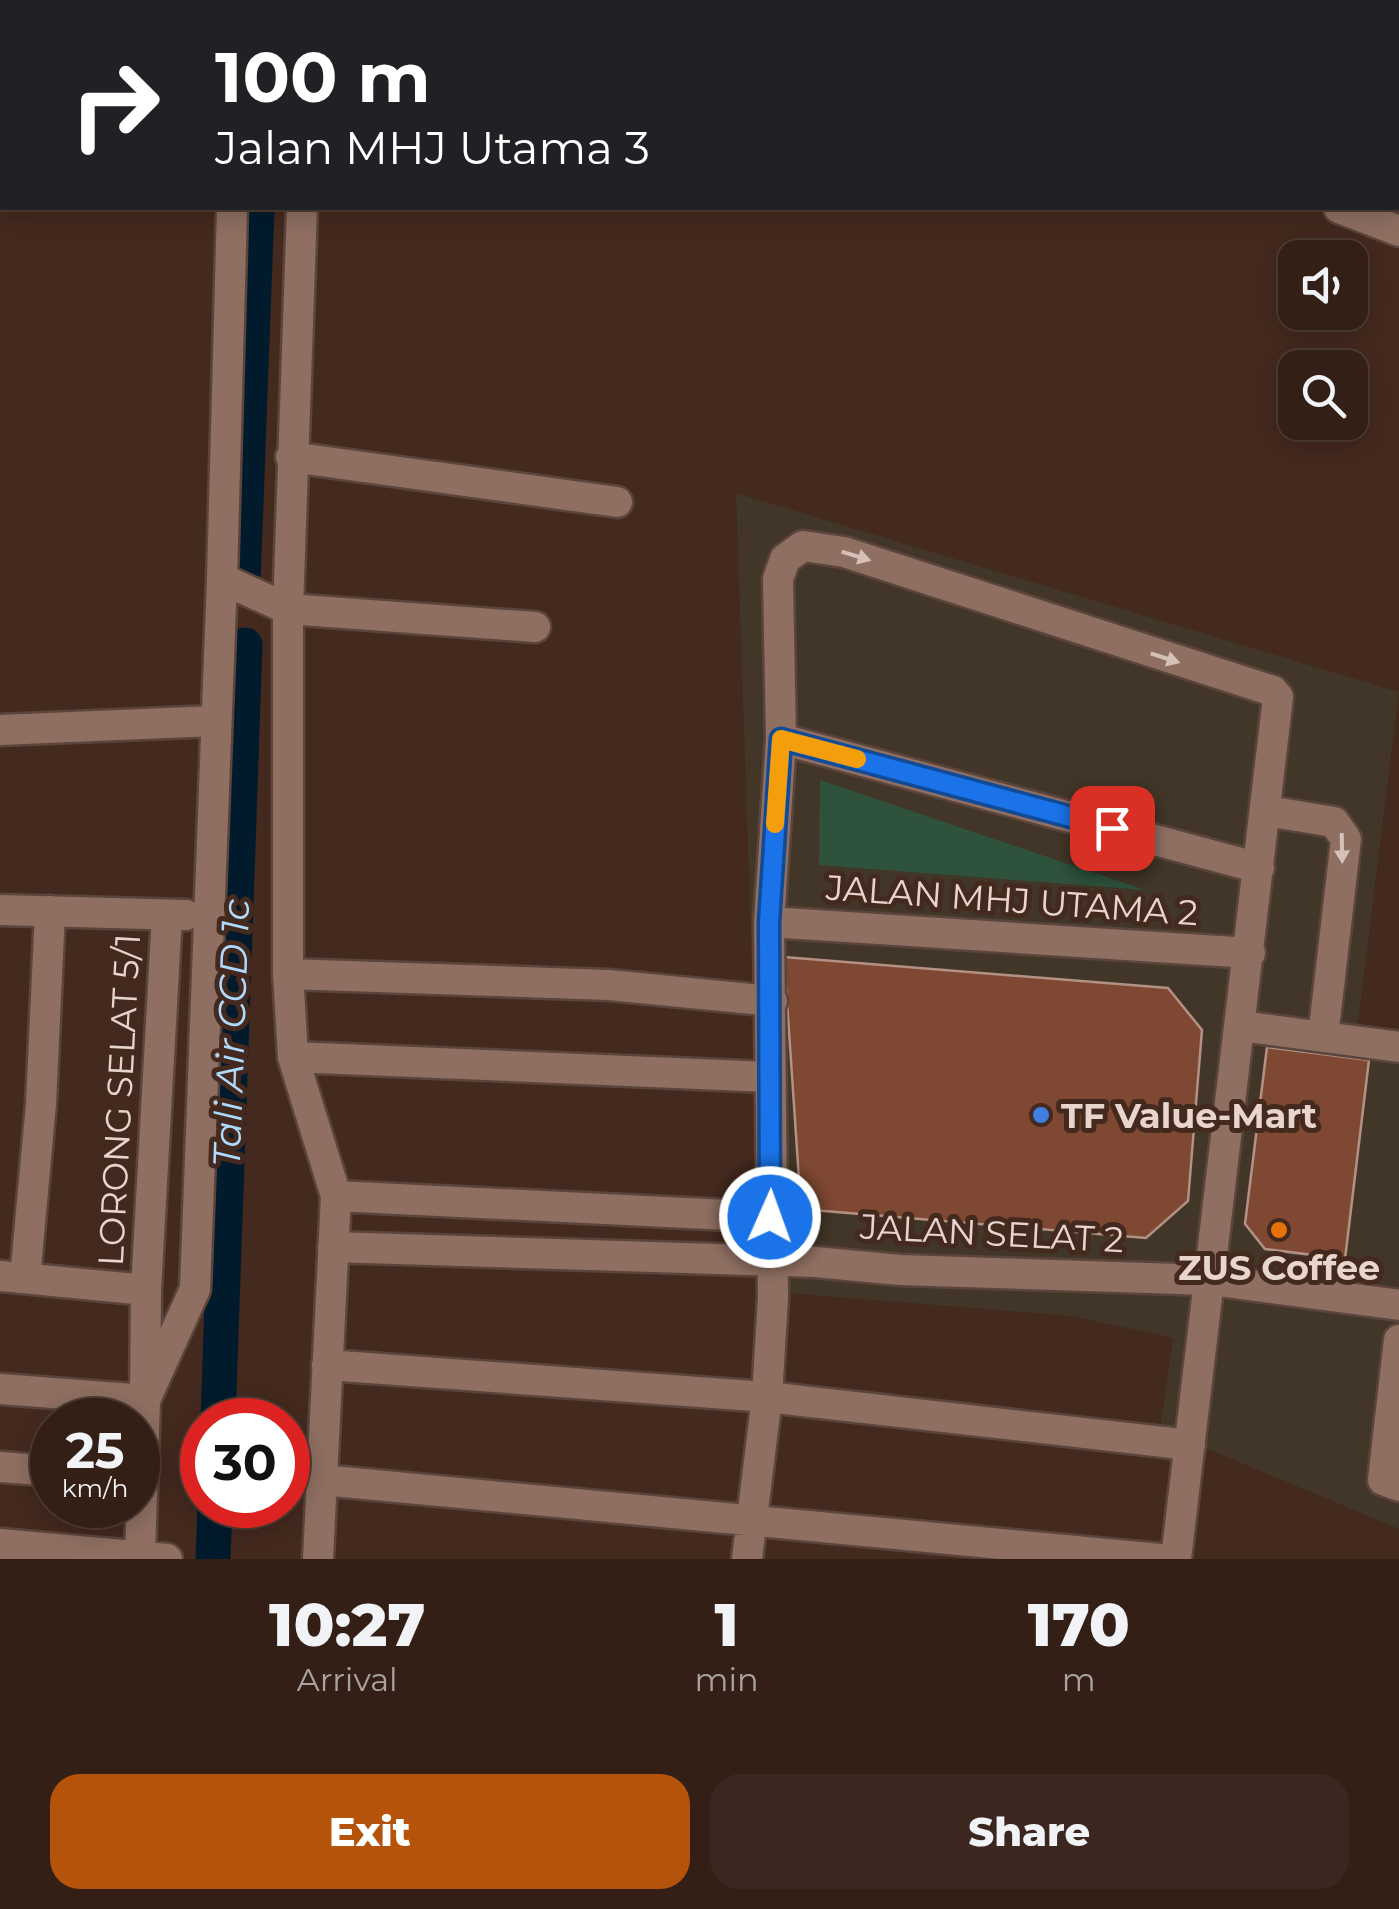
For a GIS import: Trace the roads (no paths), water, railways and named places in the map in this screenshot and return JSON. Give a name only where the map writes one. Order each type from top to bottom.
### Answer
[{"type":"street","points":[[146,1398],[195,1289],[232,210]]},
{"type":"street","points":[[302,210],[288,609],[288,974],[292,1057],[336,1196],[318,1559]]},
{"type":"street","points":[[1344,210],[1399,232]]},
{"type":"street","points":[[292,457],[618,502]]},
{"type":"street","points":[[747,1559],[767,1397],[773,1297],[769,922],[781,739],[778,579],[785,559],[803,546],[844,552],[1273,691],[1280,702],[1176,1559]]},
{"type":"street","points":[[222,579],[288,609],[535,627]]},
{"type":"street","points":[[0,730],[214,721]]},
{"type":"street","points":[[781,739],[1260,868]]},
{"type":"street","points":[[1266,811],[1334,822],[1346,839],[1323,1037]]},
{"type":"street","points":[[0,910],[208,916]]},
{"type":"street","points":[[50,911],[42,1104],[12,1277],[146,1290]]},
{"type":"street","name":"LORONG SELAT 5/1","points":[[145,1398],[146,1290],[167,915]]},
{"type":"street","name":"JALAN MHJ UTAMA 2","points":[[769,922],[1250,953]]},
{"type":"street","points":[[288,974],[609,986],[772,1001]]},
{"type":"street","points":[[1240,1026],[1399,1048]]},
{"type":"street","points":[[292,1057],[770,1078]]},
{"type":"street","points":[[336,1196],[770,1217]]},
{"type":"street","name":"JALAN SELAT 2","points":[[333,1248],[859,1264],[900,1270],[1210,1280],[1399,1305]]},
{"type":"street","points":[[1399,1340],[1382,1480],[1399,1486]]},
{"type":"street","points":[[327,1365],[767,1397],[1190,1445]]},
{"type":"street","points":[[0,1388],[121,1398]]},
{"type":"street","points":[[0,1467],[30,1469]]},
{"type":"street","points":[[322,1480],[1160,1559]]},
{"type":"street","name":"LORONG SELAT 5/1","points":[[142,1528],[143,1558]]},
{"type":"street","points":[[0,1544],[143,1558]]},
{"type":"waterway","name":"Tali Air CCD 1c","points":[[243,582],[257,210]]},
{"type":"waterway","name":"Tali Air CCD 1c","points":[[219,1398],[245,645]]},
{"type":"waterway","name":"Tali Air CCD 1c","points":[[213,1559],[214,1528]]},
{"type":"place","name":"TF Value-Mart","points":[[1041,1115]]},
{"type":"place","name":"ZUS Coffee","points":[[1279,1230]]}]
